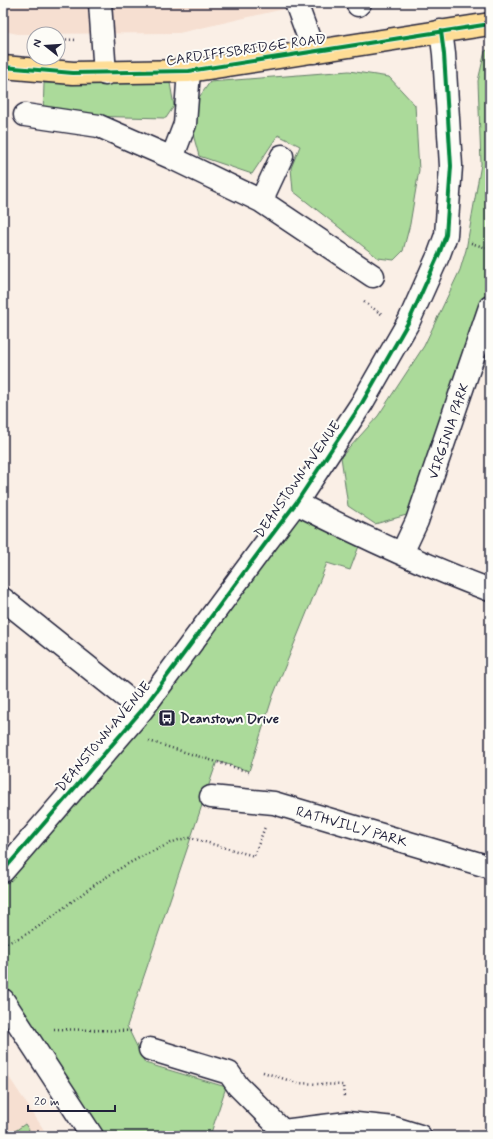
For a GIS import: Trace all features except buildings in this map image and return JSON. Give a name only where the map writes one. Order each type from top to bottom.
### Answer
[{"type":"main road","name":"CARDIFFSBRIDGE ROAD","points":[[3,67],[56,73],[105,74],[189,71],[490,24]]},
{"type":"street","points":[[100,3],[105,74]]},
{"type":"street","points":[[296,3],[314,52]]},
{"type":"street","name":"DEANSTOWN AVENUE","points":[[3,871],[142,710],[296,503],[362,402],[405,329],[446,235],[451,166],[444,54],[441,32]]},
{"type":"street","points":[[172,158],[185,124],[189,71]]},
{"type":"street","points":[[25,115],[99,126],[172,158],[262,200],[373,276]]},
{"type":"street","points":[[262,200],[282,156]]},
{"type":"street","name":"VIRGINIA PARK","points":[[402,553],[417,521],[490,307]]},
{"type":"street","points":[[296,503],[351,531],[449,575],[490,590]]},
{"type":"street","points":[[3,599],[142,710]]},
{"type":"street","name":"RATHVILLY PARK","points":[[211,796],[274,803],[490,867]]},
{"type":"street","points":[[3,1000],[92,1136]]},
{"type":"street","points":[[150,1049],[229,1073],[238,1086],[283,1131],[394,1128],[420,1136]]},
{"type":"path","points":[[373,276],[363,301],[405,329]]},
{"type":"path","points":[[122,733],[256,774]]},
{"type":"path","points":[[3,944],[20,939],[33,931],[78,897],[128,863],[171,843],[191,838],[254,856],[274,803]]},
{"type":"shaded area","points":[[3,3],[310,3],[179,33],[66,34],[66,26],[26,26],[26,34],[3,31]]},
{"type":"shaded area","points":[[3,1068],[48,1136],[3,1136]]},
{"type":"green space","points":[[490,49],[490,285],[417,512],[375,524],[348,506],[341,457],[378,416],[424,346],[460,270],[466,250],[481,164],[478,81],[485,51]]},
{"type":"green space","points":[[349,71],[389,77],[415,105],[419,170],[410,224],[403,251],[394,260],[378,258],[293,191],[291,168],[300,146],[278,135],[252,174],[199,156],[191,127],[195,103],[210,82]]},
{"type":"green space","points":[[44,83],[170,83],[174,106],[166,118],[43,115]]},
{"type":"green space","points":[[296,505],[362,538],[350,570],[327,563],[273,696],[249,771],[217,761],[127,1026],[145,1063],[226,1087],[210,1136],[93,1136],[3,999],[3,873]]},
{"type":"green space","points":[[25,1124],[33,1136],[8,1136]]},
{"type":"cycle path","points":[[3,67],[73,73],[189,71],[490,24]]},
{"type":"cycle path","points":[[3,871],[142,710],[296,503],[362,403],[409,321],[446,235],[451,166],[444,54],[441,31]]},
{"type":"place","name":"Deanstown Drive","points":[[167,718]]}]
